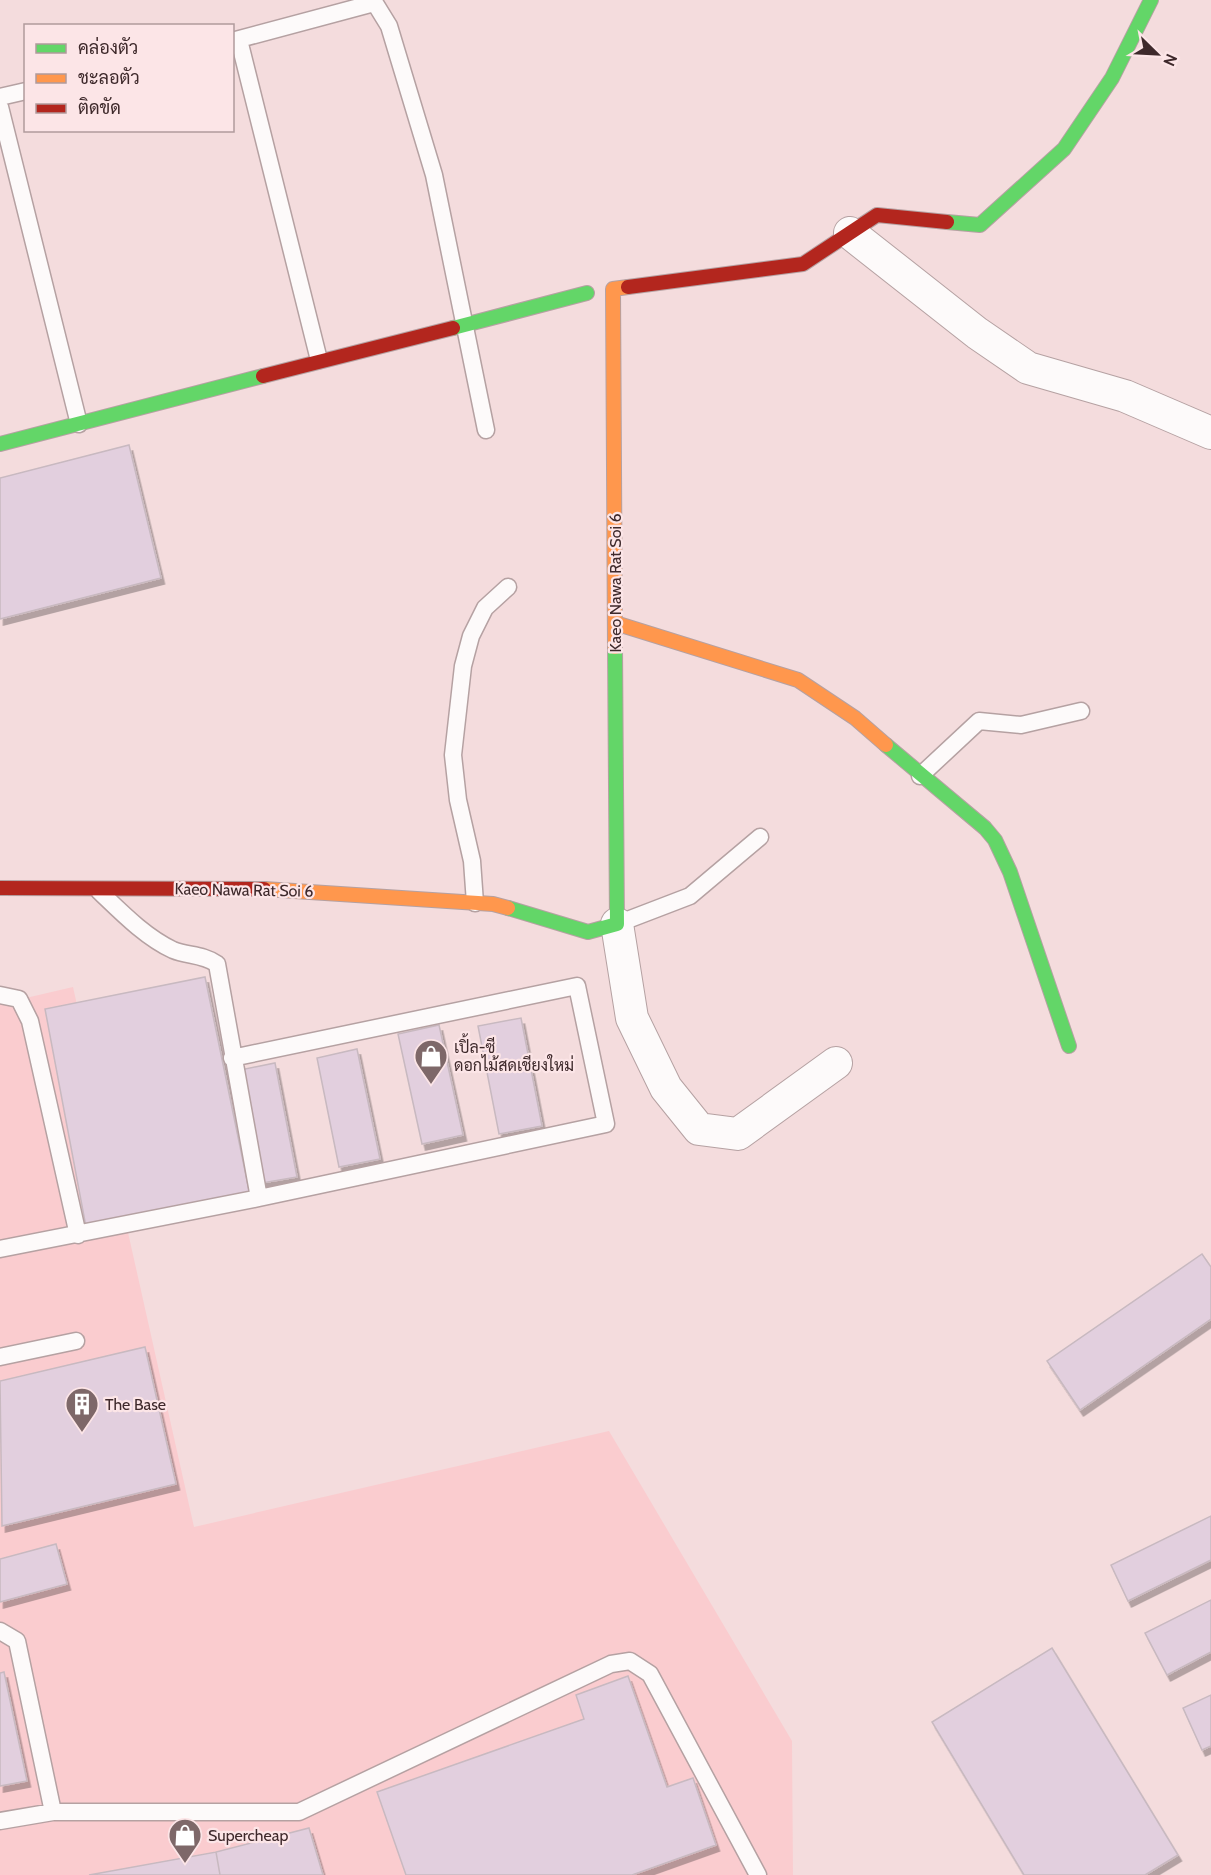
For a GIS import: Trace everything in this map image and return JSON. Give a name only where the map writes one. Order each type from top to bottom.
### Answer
[{"type":"street","name":"Kaeo Nawa Rat Soi 6","points":[[0,888],[284,889],[493,904],[588,932],[617,924],[613,288],[803,264],[877,215],[980,225],[1064,149],[1112,78],[1151,0]]},
{"type":"street","points":[[850,233],[977,333],[1028,368],[1125,396],[1211,433]]},
{"type":"street","points":[[0,444],[463,322],[587,293]]},
{"type":"street","points":[[615,623],[798,680],[855,718],[920,776],[985,828],[995,840],[1010,872],[1069,1046]]},
{"type":"street","points":[[617,924],[632,1018],[666,1088],[699,1129],[738,1134],[836,1064]]},
{"type":"lane","points":[[319,360],[236,40],[374,2],[389,26],[435,175],[486,430]]},
{"type":"lane","points":[[0,97],[24,91]]},
{"type":"lane","points":[[0,107],[79,423]]},
{"type":"lane","points":[[475,903],[472,861],[458,800],[453,756],[455,735],[464,666],[471,636],[486,608],[508,587]]},
{"type":"lane","points":[[920,776],[979,721],[1021,725],[1081,711]]},
{"type":"lane","points":[[617,924],[690,896],[760,837]]},
{"type":"lane","points":[[95,888],[122,913],[173,950],[207,957],[217,964],[232,1058],[259,1198]]},
{"type":"lane","points":[[0,1249],[259,1198],[606,1124],[577,986],[232,1058]]},
{"type":"lane","points":[[0,995],[19,999],[30,1021],[78,1235]]},
{"type":"lane","points":[[0,1357],[76,1341]]},
{"type":"lane","points":[[0,1631],[17,1641],[53,1812]]},
{"type":"lane","points":[[0,1821],[53,1812],[299,1812],[611,1664],[630,1661],[650,1674],[758,1875]]},
{"type":"shaded area","points":[[73,987],[194,1527],[609,1431],[792,1741],[793,1875],[0,1875],[0,1004]]},
{"type":"building","points":[[129,445],[161,578],[0,619],[0,478]]},
{"type":"building","points":[[205,977],[250,1195],[86,1227],[45,1009]]},
{"type":"building","points":[[521,1018],[542,1126],[499,1134],[478,1026]]},
{"type":"building","name":"เปิ้ล-ซี ดอกไม้สดเชียงใหม่","points":[[439,1025],[463,1135],[422,1144],[398,1034]]},
{"type":"building","points":[[357,1049],[380,1159],[339,1167],[317,1058]]},
{"type":"building","points":[[275,1063],[297,1177],[262,1183],[240,1070]]},
{"type":"building","points":[[1202,1254],[1211,1267],[1211,1319],[1080,1410],[1047,1361]]},
{"type":"building","name":"The Base","points":[[145,1347],[176,1484],[2,1526],[0,1381]]},
{"type":"building","points":[[1211,1516],[1211,1560],[1128,1601],[1111,1565]]},
{"type":"building","points":[[56,1544],[67,1584],[0,1602],[0,1559]]},
{"type":"building","points":[[1211,1600],[1211,1652],[1167,1675],[1145,1633]]},
{"type":"building","points":[[1052,1648],[1178,1855],[1145,1875],[1024,1875],[932,1722]]},
{"type":"building","points":[[4,1672],[27,1781],[0,1786],[0,1673]]},
{"type":"building","points":[[628,1676],[667,1787],[693,1778],[716,1845],[632,1875],[406,1875],[377,1792],[584,1719],[576,1695]]},
{"type":"building","points":[[1211,1695],[1211,1746],[1202,1750],[1183,1708]]},
{"type":"building","points":[[309,1828],[323,1875],[220,1875],[216,1852]]},
{"type":"building","name":"Supercheap","points":[[216,1852],[220,1875],[89,1875]]},
{"type":"traffic: fast","points":[[947,222],[980,225],[1064,149],[1112,78],[1151,0]]},
{"type":"traffic: fast","points":[[453,328],[587,293]]},
{"type":"traffic: fast","points":[[0,444],[263,376]]},
{"type":"traffic: fast","points":[[508,908],[588,932],[617,924],[615,647]]},
{"type":"traffic: fast","points":[[886,745],[985,828],[995,840],[1010,872],[1069,1046]]},
{"type":"traffic: slow","points":[[615,647],[613,289],[628,287]]},
{"type":"traffic: slow","points":[[615,623],[798,680],[855,718],[886,745]]},
{"type":"traffic: slow","points":[[264,889],[493,904],[508,908]]},
{"type":"traffic: jam","points":[[628,287],[803,264],[877,215],[947,222]]},
{"type":"traffic: jam","points":[[263,376],[453,328]]},
{"type":"traffic: jam","points":[[0,888],[264,889]]},
{"type":"place","name":"เปิ้ล-ซี ดอกไม้สดเชียงใหม่","points":[[431,1085]]},
{"type":"place","name":"The Base","points":[[82,1433]]},
{"type":"place","name":"Supercheap","points":[[185,1864]]}]
